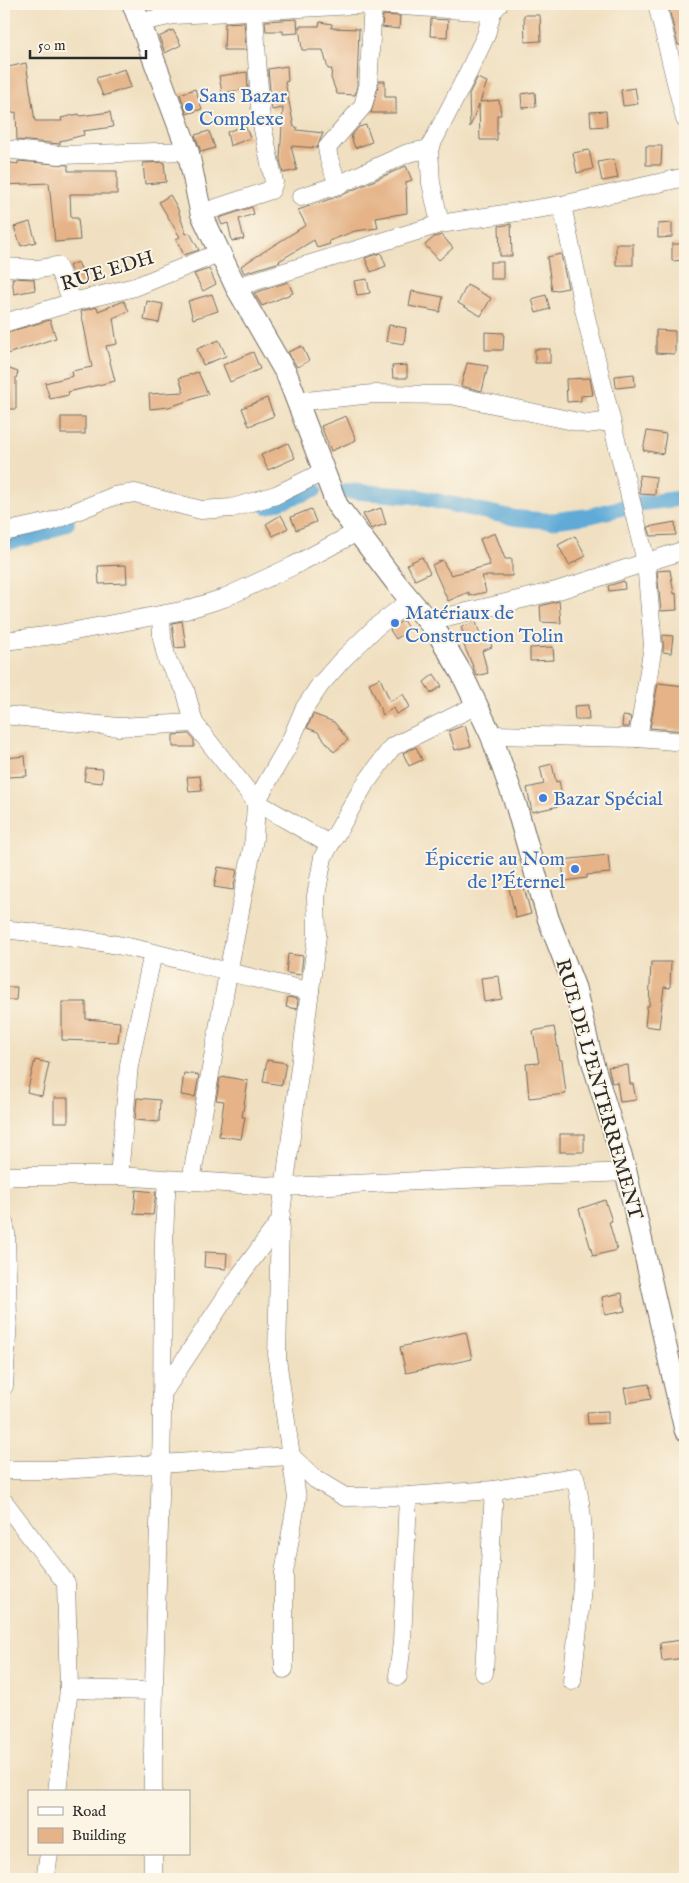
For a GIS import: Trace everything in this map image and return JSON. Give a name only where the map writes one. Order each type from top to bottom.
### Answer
[{"type":"street","points":[[338,185],[327,148],[363,106],[368,87],[373,4]]},
{"type":"street","points":[[137,13],[174,15],[231,8],[254,12],[270,9],[373,4],[496,8],[468,73],[429,149],[431,183],[440,224]]},
{"type":"street","points":[[657,4],[685,120]]},
{"type":"street","points":[[202,213],[270,190],[274,182],[261,120],[254,12]]},
{"type":"street","name":"RUE DE L'ENTERREMENT","points":[[137,13],[188,151],[202,213],[236,287],[287,375],[337,505],[410,601],[429,621],[462,674],[491,735],[516,805],[548,918],[575,988],[592,1060],[626,1172],[685,1428]]},
{"type":"street","points":[[4,149],[60,155],[188,151]]},
{"type":"street","points":[[301,197],[338,185],[408,153],[429,149]]},
{"type":"street","points":[[236,287],[440,224],[562,205],[685,177]]},
{"type":"street","points":[[562,205],[611,422],[646,562],[652,646],[638,738]]},
{"type":"street","name":"RUE EDH","points":[[4,323],[73,302],[135,287],[221,252]]},
{"type":"street","points":[[4,267],[38,269],[57,266],[73,302]]},
{"type":"street","points":[[296,402],[373,394],[451,396],[587,424],[611,422]]},
{"type":"street","points":[[4,532],[50,522],[114,496],[135,493],[201,510],[232,508],[276,495],[325,471]]},
{"type":"street","points":[[4,641],[54,636],[186,610],[224,598],[293,566],[357,532]]},
{"type":"street","points":[[429,621],[556,591],[685,550]]},
{"type":"street","points":[[191,1181],[254,839],[256,802],[290,742],[304,709],[320,685],[342,660],[376,627],[410,601]]},
{"type":"street","points":[[161,615],[162,638],[167,660],[185,689],[194,723],[256,802],[329,844]]},
{"type":"street","points":[[284,1669],[284,1573],[297,1498],[277,1359],[280,1221],[317,936],[316,896],[323,857],[363,787],[392,747],[477,705]]},
{"type":"street","points":[[4,715],[118,727],[194,723]]},
{"type":"street","points":[[491,735],[638,738],[685,742]]},
{"type":"street","points":[[4,928],[83,939],[153,953],[228,974],[310,992]]},
{"type":"street","points":[[119,1176],[129,1065],[153,953]]},
{"type":"street","points":[[4,1176],[119,1176],[284,1187],[626,1172]]},
{"type":"street","points":[[153,1790],[152,1691],[161,1463],[161,1290],[166,1180]]},
{"type":"street","points":[[162,1394],[241,1274],[280,1221]]},
{"type":"street","points":[[4,1222],[6,1233],[8,1320],[4,1386]]},
{"type":"street","points":[[4,1470],[59,1470],[291,1456],[316,1479],[345,1497],[408,1496],[494,1490],[575,1477],[580,1498],[584,1539],[572,1681]]},
{"type":"street","points":[[484,1674],[494,1490]]},
{"type":"street","points":[[398,1676],[402,1642],[408,1496]]},
{"type":"street","points":[[4,1502],[66,1583],[69,1690],[57,1790]]},
{"type":"street","points":[[69,1690],[152,1691]]},
{"type":"street","points":[[46,1879],[49,1856]]},
{"type":"street","points":[[153,1856],[153,1879]]},
{"type":"building","points":[[681,4],[685,45],[678,45],[668,5]]},
{"type":"building","points":[[383,15],[400,16],[399,29],[382,27]]},
{"type":"building","points":[[524,15],[540,15],[541,41],[525,42]]},
{"type":"building","points":[[297,19],[298,33],[283,34],[283,31],[266,31],[265,21]]},
{"type":"building","points":[[431,19],[448,20],[447,37],[430,36]]},
{"type":"building","points":[[244,22],[246,50],[224,50],[225,23]]},
{"type":"building","points":[[320,22],[332,24],[331,28],[359,29],[355,95],[337,94],[331,78],[332,69],[328,69],[323,50],[302,50],[299,26],[319,26]]},
{"type":"building","points":[[173,30],[181,45],[165,53],[159,37]]},
{"type":"building","points":[[26,63],[35,121],[62,121],[61,118],[79,114],[80,116],[110,112],[113,127],[83,131],[84,135],[60,141],[60,144],[17,140],[16,112],[4,114],[4,101],[6,101],[4,68]]},
{"type":"building","points":[[287,66],[288,81],[285,82],[294,127],[297,127],[297,130],[323,133],[317,148],[291,146],[297,170],[283,173],[280,159],[283,108],[272,110],[268,69]]},
{"type":"building","points":[[125,69],[131,87],[103,96],[96,78]]},
{"type":"building","points":[[247,72],[248,89],[222,93],[219,76]]},
{"type":"building","points":[[477,78],[487,82],[480,102],[499,100],[501,115],[497,115],[497,140],[480,140],[479,104],[470,127],[469,94]]},
{"type":"building","points":[[379,81],[385,81],[385,97],[396,97],[396,113],[371,113]]},
{"type":"building","points":[[635,88],[638,104],[623,106],[621,90]]},
{"type":"building","points":[[195,89],[202,109],[187,114],[180,94]]},
{"type":"building","points":[[535,92],[536,107],[522,108],[521,94]]},
{"type":"building","points":[[606,111],[607,126],[591,127],[590,112]]},
{"type":"building","points":[[245,125],[250,138],[230,146],[227,132]]},
{"type":"building","points":[[366,125],[372,142],[355,148],[351,136],[359,127]]},
{"type":"building","points":[[209,131],[215,148],[201,152],[195,135]]},
{"type":"building","points":[[646,146],[662,146],[661,165],[646,165]]},
{"type":"building","points":[[589,150],[593,169],[577,173],[573,153]]},
{"type":"building","points":[[614,159],[618,178],[602,181],[598,162]]},
{"type":"building","points":[[18,161],[68,165],[68,171],[117,171],[117,194],[70,194],[71,218],[78,218],[80,240],[55,242],[49,183],[4,185],[4,162],[18,164]]},
{"type":"building","points":[[164,162],[166,182],[145,184],[143,163]]},
{"type":"building","points":[[406,166],[412,180],[406,182],[407,213],[376,218],[378,228],[355,231],[329,241],[330,244],[317,248],[314,240],[280,262],[244,273],[241,266],[306,225],[298,210],[342,195]]},
{"type":"building","points":[[170,195],[177,207],[186,234],[190,233],[199,250],[184,255],[176,239],[180,237],[159,202]]},
{"type":"building","points":[[252,207],[254,214],[239,219],[244,239],[232,241],[228,223],[222,225],[219,218]]},
{"type":"building","points":[[30,222],[36,242],[21,246],[14,227]]},
{"type":"building","points":[[672,223],[672,237],[658,238],[658,224]]},
{"type":"building","points":[[511,224],[512,256],[500,256],[499,226]]},
{"type":"building","points":[[442,235],[453,248],[439,260],[425,245],[434,237]]},
{"type":"building","points":[[616,244],[633,244],[633,265],[616,265]]},
{"type":"building","points":[[672,244],[685,244],[685,260],[672,261]]},
{"type":"building","points":[[381,253],[386,266],[371,272],[365,258]]},
{"type":"building","points":[[561,254],[568,288],[552,291],[547,257]]},
{"type":"building","points":[[78,262],[87,282],[78,286],[69,266]]},
{"type":"building","points":[[490,262],[503,262],[503,279],[490,279]]},
{"type":"building","points":[[209,269],[216,284],[203,291],[194,274]]},
{"type":"building","points":[[12,278],[34,279],[35,290],[14,294]]},
{"type":"building","points":[[367,279],[370,293],[357,295],[354,281]]},
{"type":"building","points":[[288,282],[293,293],[262,306],[254,293]]},
{"type":"building","points":[[467,285],[491,298],[481,316],[458,303]]},
{"type":"building","points":[[412,291],[443,297],[440,312],[409,306]]},
{"type":"building","points":[[212,294],[218,311],[193,319],[188,301]]},
{"type":"building","points":[[546,295],[550,309],[536,313],[532,299]]},
{"type":"building","points":[[124,301],[129,311],[113,318],[117,344],[106,346],[115,381],[68,392],[69,395],[50,399],[45,383],[73,376],[72,371],[92,367],[81,311],[97,307],[98,311]]},
{"type":"building","points":[[147,301],[163,304],[159,323],[144,320]]},
{"type":"building","points":[[50,320],[56,338],[4,355],[4,333]]},
{"type":"building","points":[[389,325],[406,328],[404,344],[386,341]]},
{"type":"building","points":[[656,330],[675,331],[675,354],[656,353]]},
{"type":"building","points":[[485,332],[504,333],[503,350],[485,350]]},
{"type":"building","points":[[219,340],[226,356],[203,365],[197,349]]},
{"type":"building","points":[[302,346],[309,361],[297,367],[288,352]]},
{"type":"building","points":[[535,349],[550,349],[550,363],[535,363]]},
{"type":"building","points":[[253,352],[260,369],[230,382],[223,365]]},
{"type":"building","points":[[467,363],[488,366],[482,391],[461,386]]},
{"type":"building","points":[[407,365],[407,378],[393,378],[392,366]]},
{"type":"building","points":[[4,367],[18,372],[16,378],[16,409],[4,409]]},
{"type":"building","points":[[198,372],[208,394],[169,407],[150,409],[149,394],[184,392],[179,378]]},
{"type":"building","points":[[634,374],[635,386],[616,388],[615,376]]},
{"type":"building","points":[[590,378],[593,395],[581,396],[581,401],[567,402],[566,379]]},
{"type":"building","points":[[267,398],[274,416],[249,426],[242,408]]},
{"type":"building","points":[[346,416],[356,440],[331,451],[321,426]]},
{"type":"building","points":[[61,417],[85,417],[85,434],[61,434]]},
{"type":"building","points":[[647,431],[666,434],[663,454],[643,450]]},
{"type":"building","points":[[288,443],[295,458],[268,470],[261,455]]},
{"type":"building","points":[[639,475],[656,477],[655,495],[640,494]]},
{"type":"building","points":[[381,508],[386,524],[371,529],[363,514]]},
{"type":"building","points":[[311,509],[316,522],[296,530],[291,517]]},
{"type":"building","points":[[281,515],[288,528],[273,536],[266,524]]},
{"type":"building","points":[[675,522],[676,535],[651,536],[648,527]]},
{"type":"building","points":[[495,533],[505,559],[512,559],[512,576],[482,576],[486,592],[469,596],[469,592],[448,601],[432,565],[442,560],[451,575],[490,565],[480,539]]},
{"type":"building","points":[[575,536],[586,556],[569,565],[558,545]]},
{"type":"building","points":[[422,557],[430,573],[415,580],[407,564]]},
{"type":"building","points":[[126,565],[127,583],[99,584],[98,566]]},
{"type":"building","points":[[670,570],[674,594],[676,593],[677,610],[661,611],[657,571]]},
{"type":"building","points":[[624,581],[625,589],[609,591],[608,586]]},
{"type":"building","points":[[559,601],[561,623],[541,622],[540,606]]},
{"type":"building","points":[[403,620],[409,630],[396,639],[390,630]]},
{"type":"building","points":[[182,621],[186,647],[175,648],[172,623]]},
{"type":"building","points":[[476,622],[481,637],[488,635],[492,647],[482,651],[488,673],[477,676],[463,643],[466,642],[461,627]]},
{"type":"building","points":[[663,635],[673,636],[671,653],[663,652]]},
{"type":"building","points":[[553,647],[554,660],[530,661],[530,648]]},
{"type":"building","points":[[434,674],[442,686],[431,693],[424,682]]},
{"type":"building","points":[[380,678],[390,701],[403,694],[410,707],[396,714],[393,708],[383,715],[369,683]]},
{"type":"building","points":[[658,683],[685,686],[685,731],[650,728]]},
{"type":"building","points":[[588,705],[589,720],[575,720],[574,706]]},
{"type":"building","points":[[313,714],[334,722],[348,740],[334,752],[318,732],[307,728]]},
{"type":"building","points":[[623,716],[631,717],[629,727],[622,727]]},
{"type":"building","points":[[465,725],[471,746],[455,750],[449,731]]},
{"type":"building","points":[[189,734],[194,740],[194,747],[173,747],[173,735]]},
{"type":"building","points":[[416,747],[422,760],[409,766],[403,753]]},
{"type":"building","points":[[25,756],[27,776],[7,777],[6,758]]},
{"type":"building","points":[[552,764],[556,782],[559,781],[564,805],[532,812],[527,788],[544,784],[540,767]]},
{"type":"building","points":[[86,768],[103,769],[102,783],[84,781]]},
{"type":"building","points":[[200,776],[202,791],[189,792],[187,777]]},
{"type":"building","points":[[608,855],[610,873],[587,875],[587,878],[564,881],[562,860]]},
{"type":"building","points":[[218,867],[237,870],[233,890],[214,887]]},
{"type":"building","points":[[522,880],[531,914],[516,918],[508,884]]},
{"type":"building","points":[[288,954],[303,956],[301,975],[286,973]]},
{"type":"building","points":[[651,962],[671,962],[670,988],[664,987],[659,1028],[645,1026],[647,1006],[649,1006]]},
{"type":"building","points":[[499,976],[502,999],[484,1002],[481,978]]},
{"type":"building","points":[[4,987],[17,987],[16,1000],[4,1000]]},
{"type":"building","points":[[288,997],[298,999],[297,1009],[286,1007]]},
{"type":"building","points":[[62,1002],[86,1002],[86,1019],[120,1022],[118,1042],[62,1040]]},
{"type":"building","points":[[554,1027],[560,1060],[562,1060],[566,1094],[529,1098],[526,1064],[539,1063],[533,1031]]},
{"type":"building","points":[[35,1060],[49,1063],[42,1096],[27,1092]]},
{"type":"building","points":[[267,1060],[286,1063],[282,1085],[263,1082]]},
{"type":"building","points":[[628,1065],[630,1084],[633,1084],[636,1100],[620,1102],[617,1082],[612,1083],[608,1067]]},
{"type":"building","points":[[184,1073],[199,1075],[195,1097],[181,1095]]},
{"type":"building","points":[[227,1077],[248,1081],[242,1117],[245,1117],[241,1139],[219,1136],[224,1101],[216,1100],[220,1078]]},
{"type":"building","points":[[54,1098],[68,1098],[68,1122],[54,1122]]},
{"type":"building","points":[[137,1098],[160,1100],[159,1122],[135,1120]]},
{"type":"building","points":[[560,1134],[584,1134],[584,1152],[560,1152]]},
{"type":"building","points":[[136,1190],[156,1192],[153,1215],[134,1214]]},
{"type":"building","points":[[605,1200],[612,1221],[609,1222],[617,1250],[593,1256],[579,1209]]},
{"type":"building","points":[[205,1252],[227,1253],[226,1269],[204,1267]]},
{"type":"building","points":[[622,1293],[625,1311],[605,1315],[602,1297]]},
{"type":"building","points":[[466,1332],[472,1359],[406,1373],[400,1347]]},
{"type":"building","points":[[649,1384],[651,1399],[627,1403],[624,1388]]},
{"type":"building","points":[[608,1411],[608,1423],[588,1424],[587,1412]]},
{"type":"building","points":[[682,1640],[684,1658],[662,1661],[660,1643]]},
{"type":"waterway","points":[[267,506],[314,490]]},
{"type":"waterway","points":[[347,491],[413,496],[515,518],[550,521],[589,516],[625,507]]},
{"type":"waterway","points":[[642,503],[685,498]]},
{"type":"waterway","points":[[4,543],[40,535],[67,523]]},
{"type":"place","name":"Sans Bazar Complexe","points":[[189,107]]},
{"type":"place","name":"Matériaux de Construction Tolin","points":[[395,623]]},
{"type":"place","name":"Bazar Spécial","points":[[543,798]]},
{"type":"place","name":"Épicerie au Nom de l'Éternel","points":[[575,869]]}]
